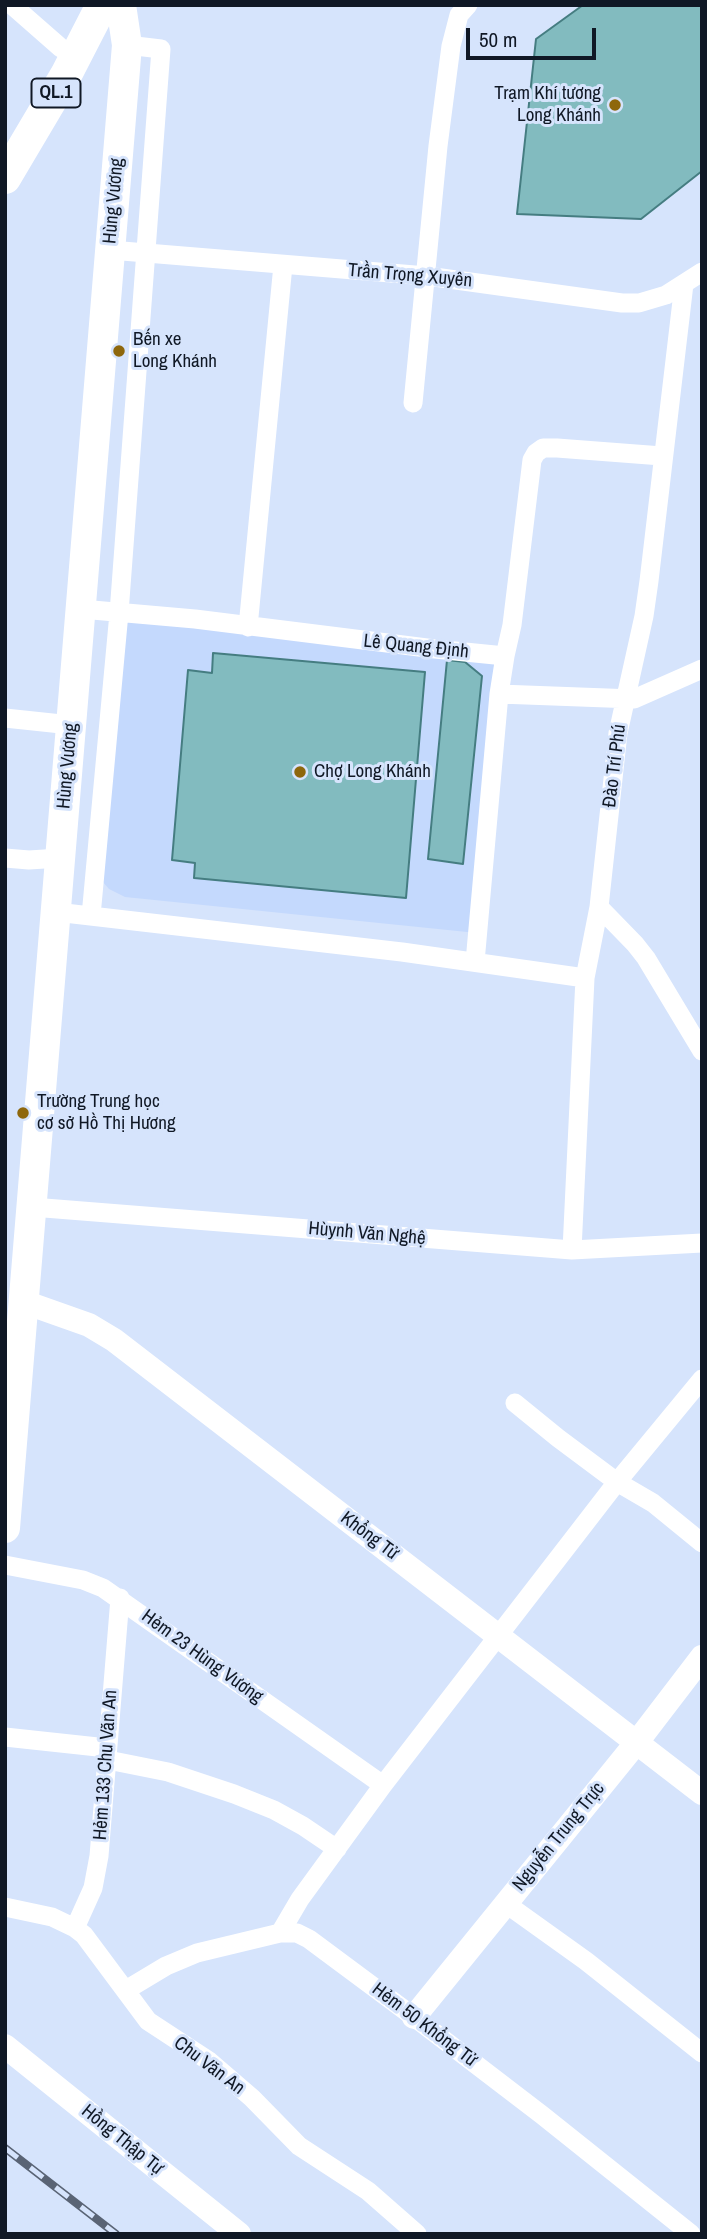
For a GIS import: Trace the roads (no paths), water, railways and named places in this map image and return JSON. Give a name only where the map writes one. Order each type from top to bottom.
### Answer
[{"type":"highway","name":"QL.1","points":[[5,139],[61,48],[81,5]]},
{"type":"highway","name":"QL.1","points":[[5,178],[66,75],[102,5]]},
{"type":"main road","name":"Hùng Vương","points":[[5,1528],[127,45],[121,5]]},
{"type":"street","points":[[12,5],[61,48]]},
{"type":"street","points":[[413,403],[438,146],[451,46],[459,15],[468,5]]},
{"type":"street","points":[[91,916],[119,613],[161,50],[127,45]]},
{"type":"street","name":"Trần Trọng Xuyên","points":[[110,250],[427,276],[622,303],[652,300],[666,295],[702,272]]},
{"type":"street","points":[[248,626],[283,265]]},
{"type":"street","name":"Đào Trí Phú","points":[[572,1250],[585,978],[599,907],[618,733],[644,616],[684,284]]},
{"type":"street","points":[[475,962],[499,694],[512,625],[532,460],[543,448],[662,456]]},
{"type":"street","name":"Lê Quang Định","points":[[81,609],[195,619],[505,656]]},
{"type":"street","points":[[499,694],[634,699],[702,669]]},
{"type":"street","points":[[5,718],[71,725]]},
{"type":"street","points":[[5,858],[60,858]]},
{"type":"street","points":[[599,907],[646,958],[702,1051]]},
{"type":"street","points":[[56,912],[475,962],[585,978]]},
{"type":"street","name":"Hùynh Văn Nghệ","points":[[32,1207],[572,1250],[702,1243]]},
{"type":"street","name":"Khổng Tử","points":[[24,1302],[89,1325],[114,1340],[702,1793]]},
{"type":"street","points":[[280,1933],[300,1899],[383,1785],[617,1482],[701,1381]]},
{"type":"street","points":[[515,1403],[617,1482],[653,1503],[702,1543]]},
{"type":"street","name":"Hẻm 23 Hùng Vương","points":[[5,1565],[83,1580],[103,1588],[383,1785]]},
{"type":"street","name":"Hẻm 133 Chu Văn An","points":[[75,1928],[96,1875],[120,1598]]},
{"type":"street","name":"Nguyễn Trung Trực","points":[[414,2017],[637,1742],[702,1657]]},
{"type":"street","points":[[5,1737],[107,1754],[234,1794],[293,1820],[337,1849]]},
{"type":"street","points":[[505,1903],[586,1961],[702,2053]]},
{"type":"street","name":"Chu Văn An","points":[[5,1907],[52,1917],[84,1935],[148,2021],[209,2061],[252,2098],[299,2146],[368,2191],[417,2234]]},
{"type":"street","name":"Hẻm 50 Khổng Tử","points":[[126,1990],[184,1958],[280,1933],[297,1933],[309,1939],[414,2017],[691,2234]]},
{"type":"street","name":"Hồng Thập Tự","points":[[5,2046],[239,2234]]},
{"type":"railway","points":[[5,2148],[116,2234]]},
{"type":"place","name":"Trạm Khí tương Long Khánh","points":[[615,105]]},
{"type":"place","name":"Bến xe Long Khánh","points":[[119,351]]},
{"type":"place","name":"Chợ Long Khánh","points":[[300,772]]},
{"type":"place","name":"Trường Trung học cơ sở Hồ Thị Hương","points":[[23,1113]]}]
